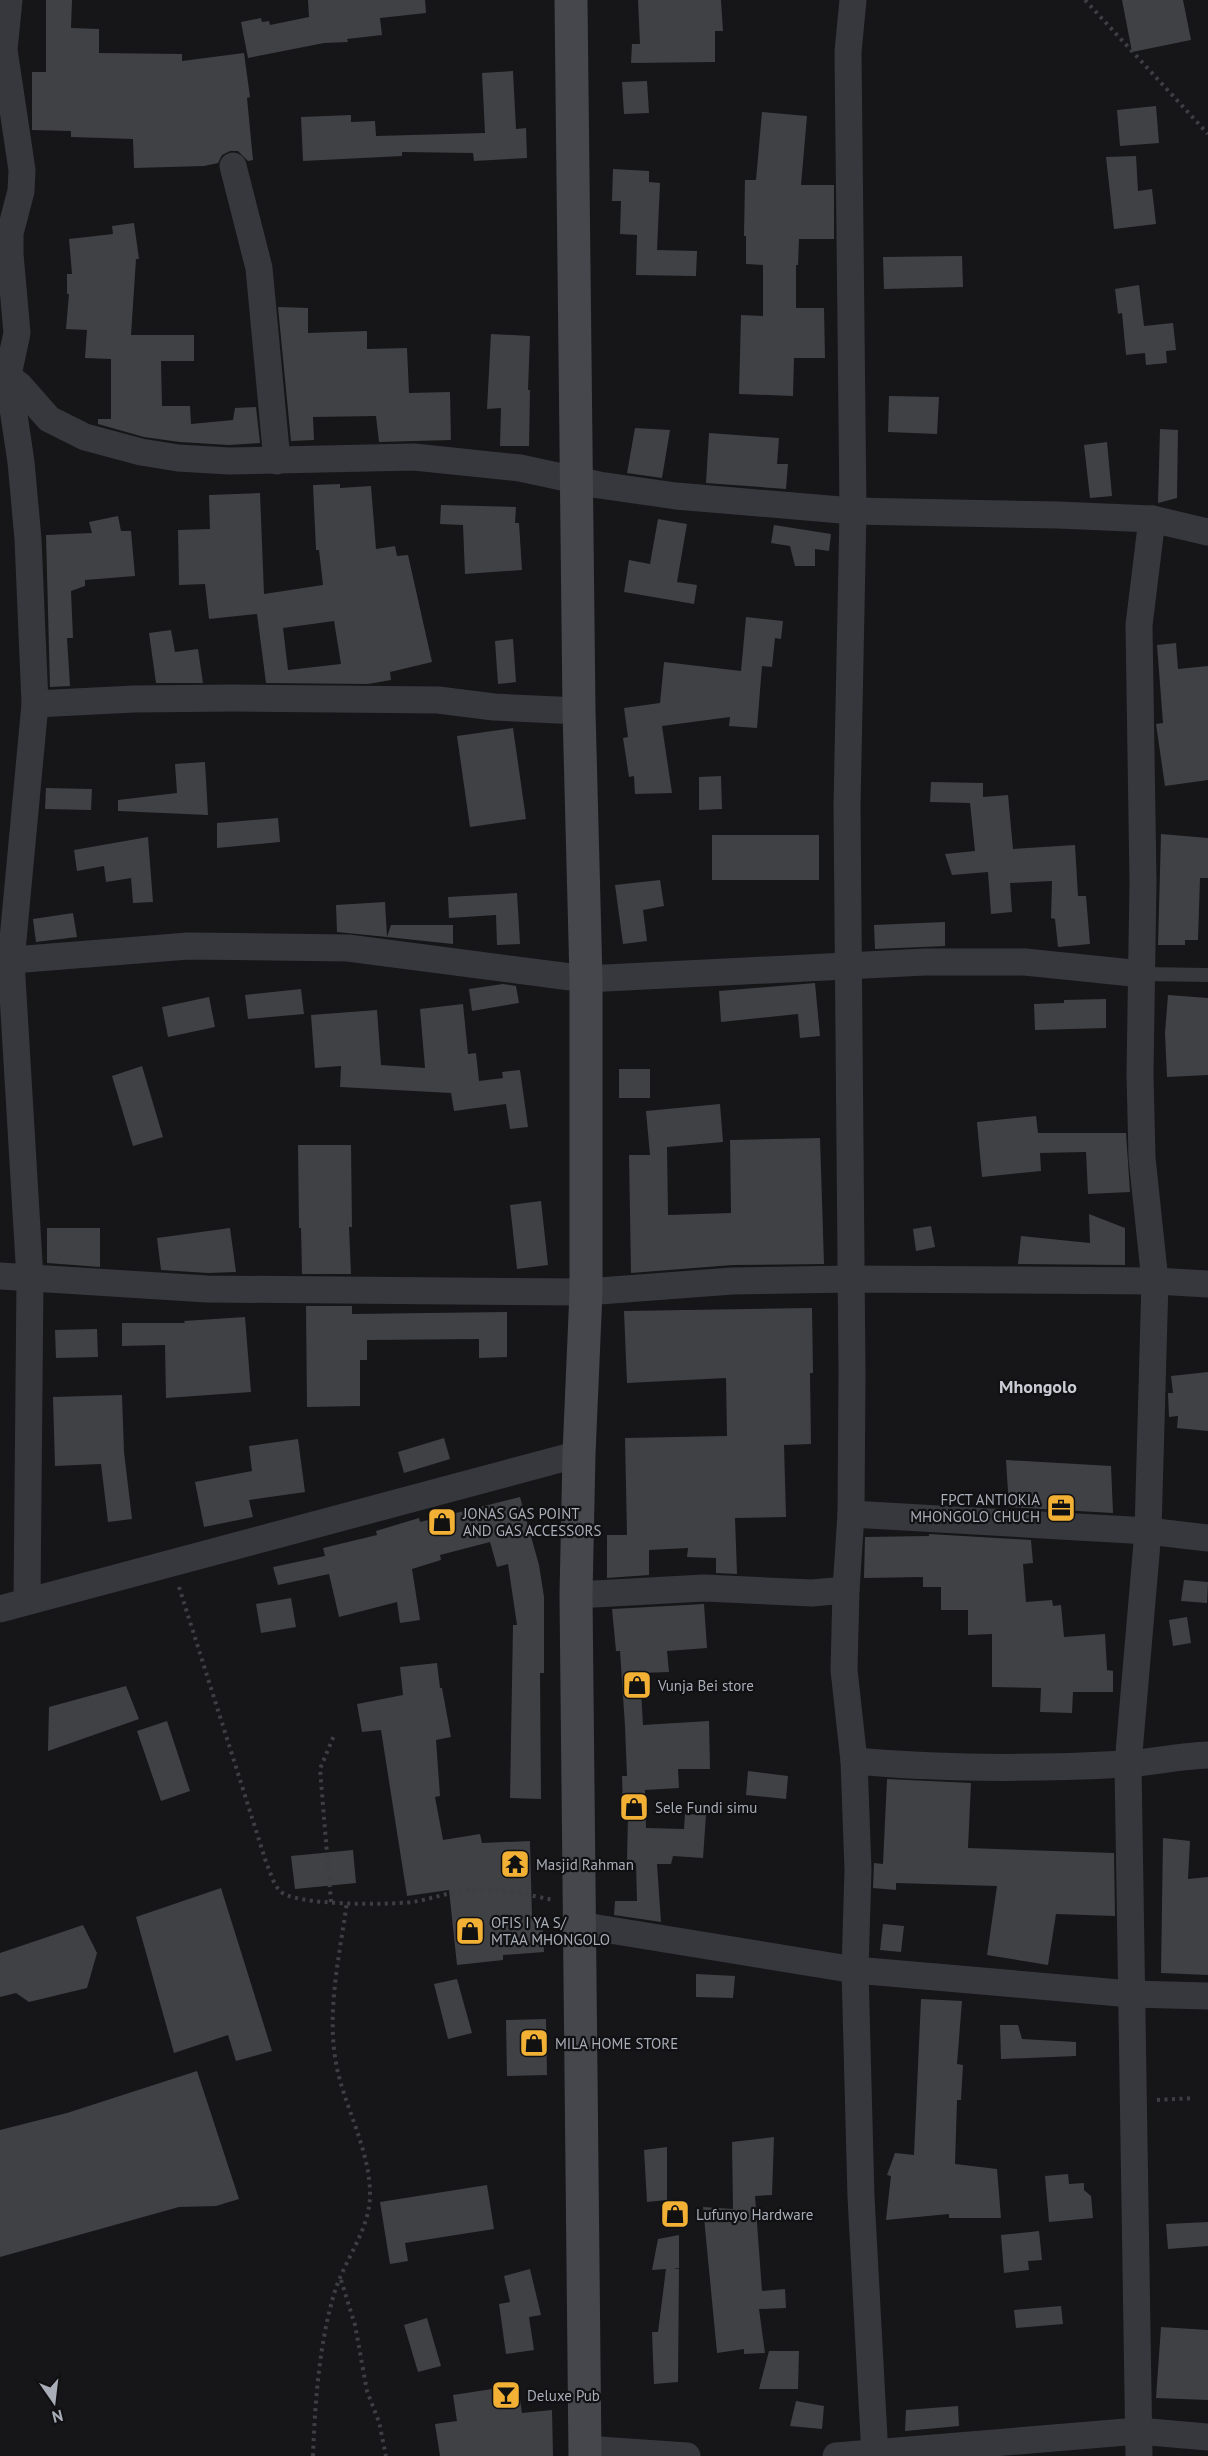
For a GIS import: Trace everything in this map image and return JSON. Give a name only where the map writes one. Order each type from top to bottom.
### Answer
[{"type":"street","points":[[9,0],[4,50],[22,170],[21,191],[10,233],[17,333],[4,374],[21,462],[28,539],[35,704],[5,961],[30,1279],[27,1601]]},
{"type":"street","points":[[571,0],[579,711],[586,979],[586,1292],[576,1594],[585,2452],[687,2456]]},
{"type":"street","points":[[854,0],[848,52],[853,511],[847,806],[852,1374],[851,1514],[844,1670],[854,1761],[858,1870],[855,1970],[861,2197],[874,2454]]},
{"type":"street","points":[[233,166],[261,278],[276,461]]},
{"type":"street","points":[[4,374],[49,419],[85,437],[141,452],[178,458],[276,461],[414,456],[520,468],[576,481],[676,496],[853,511],[1152,519],[1208,532]]},
{"type":"street","points":[[1138,2443],[1128,1764],[1148,1531],[1155,1281],[1142,1158],[1140,1074],[1143,775],[1139,625],[1152,519]]},
{"type":"street","points":[[35,704],[190,699],[438,700],[505,708],[579,711]]},
{"type":"street","points":[[5,961],[188,946],[348,948],[586,979],[926,962],[1025,962],[1142,974]]},
{"type":"street","points":[[0,1276],[207,1290],[586,1292],[732,1281],[850,1279],[1155,1281],[1208,1284]]},
{"type":"street","points":[[0,1609],[579,1454]]},
{"type":"street","points":[[851,1514],[1148,1531],[1208,1538]]},
{"type":"street","points":[[576,1594],[704,1588],[812,1593],[846,1590]]},
{"type":"street","points":[[854,1761],[909,1766],[1030,1767],[1128,1764],[1208,1755]]},
{"type":"street","points":[[579,1917],[855,1970],[1131,1995],[1208,1996]]},
{"type":"street","points":[[836,2456],[1138,2443],[1208,2437]]},
{"type":"lane","points":[[1142,974],[1208,975]]},
{"type":"path","points":[[1085,0],[1208,134]]},
{"type":"path","points":[[171,1563],[234,1767],[274,1883],[280,1892],[312,1902],[376,1904],[413,1902],[443,1894],[481,1889],[550,1899],[579,1917]]},
{"type":"path","points":[[331,1902],[320,1769],[335,1733]]},
{"type":"path","points":[[313,2456],[322,2348],[334,2292],[368,2213],[370,2192],[355,2122],[339,2074],[334,2048],[332,2012],[347,1902]]},
{"type":"path","points":[[1133,2101],[1194,2098]]},
{"type":"path","points":[[340,2279],[355,2325],[366,2391],[379,2422],[386,2456]]},
{"type":"building","points":[[46,0],[72,0],[71,28],[99,29],[99,53],[182,54],[182,61],[244,53],[250,97],[247,98],[253,160],[248,161],[238,151],[230,151],[222,155],[218,163],[204,166],[134,168],[133,139],[71,137],[71,131],[32,130],[32,72],[46,72]]},
{"type":"building","points":[[308,0],[425,0],[426,13],[380,18],[382,35],[347,39],[348,42],[324,43],[248,58],[241,22],[261,18],[262,22],[269,21],[270,25],[309,17]]},
{"type":"building","points":[[638,0],[721,0],[723,31],[715,31],[715,62],[631,63],[632,44],[640,44]]},
{"type":"building","points":[[1122,0],[1183,0],[1191,40],[1132,52]]},
{"type":"building","points":[[513,71],[516,129],[526,128],[527,158],[474,161],[473,153],[402,152],[402,156],[303,161],[301,117],[351,115],[351,122],[375,121],[376,136],[485,133],[482,73]]},
{"type":"building","points":[[647,81],[649,113],[624,114],[622,82]]},
{"type":"building","points":[[1156,106],[1159,143],[1120,146],[1117,110]]},
{"type":"building","points":[[762,112],[807,116],[801,185],[834,185],[834,239],[799,239],[798,265],[796,265],[796,308],[824,308],[825,358],[794,358],[793,396],[739,394],[741,315],[763,316],[763,265],[746,264],[746,236],[744,236],[745,180],[756,180]]},
{"type":"building","points":[[1136,156],[1138,191],[1152,189],[1156,224],[1114,229],[1106,157]]},
{"type":"building","points":[[613,169],[649,171],[649,182],[660,183],[657,250],[697,251],[696,276],[636,275],[637,235],[620,234],[621,201],[612,201]]},
{"type":"building","points":[[134,223],[139,259],[136,259],[131,335],[194,335],[194,361],[161,361],[162,406],[190,406],[191,424],[233,420],[235,408],[256,407],[260,443],[229,445],[180,442],[144,437],[98,424],[98,419],[111,419],[111,359],[85,358],[87,330],[66,329],[69,294],[67,294],[67,274],[72,274],[69,239],[113,234],[112,226]]},
{"type":"building","points":[[962,256],[963,287],[884,289],[883,257]]},
{"type":"building","points":[[1139,285],[1144,326],[1173,323],[1176,350],[1166,351],[1167,363],[1146,365],[1145,353],[1126,355],[1122,313],[1118,314],[1115,289]]},
{"type":"building","points":[[278,307],[308,308],[308,333],[367,331],[367,349],[407,348],[409,393],[450,392],[451,440],[379,442],[376,416],[313,417],[314,440],[291,441]]},
{"type":"building","points":[[491,334],[530,336],[529,446],[500,446],[501,408],[487,409]]},
{"type":"building","points":[[889,396],[939,397],[937,434],[888,432]]},
{"type":"building","points":[[635,428],[670,430],[662,478],[627,473]]},
{"type":"building","points":[[1160,429],[1178,430],[1177,498],[1158,503]]},
{"type":"building","points":[[709,433],[779,438],[777,464],[788,464],[786,489],[706,483]]},
{"type":"building","points":[[1107,442],[1112,496],[1090,498],[1084,445]]},
{"type":"building","points":[[340,484],[340,488],[371,486],[376,549],[395,546],[397,556],[408,555],[432,662],[390,672],[391,680],[368,684],[266,683],[257,614],[209,619],[205,584],[179,585],[178,530],[210,529],[209,495],[260,493],[264,594],[323,585],[319,550],[316,550],[313,485]],"holes":[[[334,621],[341,664],[288,670],[283,628]]]},
{"type":"building","points":[[441,505],[516,507],[515,523],[519,523],[522,570],[465,574],[463,525],[440,524]]},
{"type":"building","points":[[118,516],[121,531],[131,531],[135,576],[85,580],[85,586],[71,591],[73,638],[67,638],[70,686],[50,687],[46,535],[92,533],[89,522]]},
{"type":"building","points":[[658,519],[687,524],[677,582],[697,585],[694,604],[624,592],[629,560],[650,564]]},
{"type":"building","points":[[774,525],[831,534],[829,551],[815,549],[815,566],[795,566],[790,546],[771,543]]},
{"type":"building","points":[[746,617],[783,621],[781,639],[775,638],[772,667],[762,666],[757,728],[729,726],[730,717],[662,726],[672,793],[635,794],[634,776],[629,777],[623,738],[628,737],[624,708],[660,703],[664,662],[741,671]]},
{"type":"building","points":[[171,630],[175,652],[198,649],[203,683],[156,683],[149,633]]},
{"type":"building","points":[[513,639],[516,682],[498,684],[495,641]]},
{"type":"building","points":[[1176,643],[1178,669],[1208,666],[1208,780],[1165,786],[1156,724],[1163,723],[1157,645]]},
{"type":"building","points":[[513,728],[526,819],[470,827],[457,736]]},
{"type":"building","points":[[205,762],[208,815],[118,811],[118,800],[177,793],[175,764]]},
{"type":"building","points":[[721,776],[722,809],[699,810],[699,777]]},
{"type":"building","points":[[931,782],[983,783],[983,797],[1008,795],[1013,849],[1075,845],[1078,896],[1086,896],[1090,944],[1058,947],[1055,919],[1051,918],[1052,881],[1010,883],[1012,912],[991,914],[988,872],[952,875],[945,854],[975,851],[970,803],[930,802]]},
{"type":"building","points":[[46,788],[92,789],[91,810],[45,809]]},
{"type":"building","points":[[278,818],[280,842],[217,848],[217,823]]},
{"type":"building","points":[[1161,834],[1208,838],[1208,878],[1200,878],[1198,940],[1185,940],[1185,945],[1158,945]]},
{"type":"building","points":[[712,835],[819,835],[819,880],[712,880]]},
{"type":"building","points":[[148,837],[153,902],[133,903],[131,878],[106,882],[104,866],[77,871],[74,850]]},
{"type":"building","points":[[660,880],[664,906],[643,910],[647,941],[623,944],[615,885]]},
{"type":"building","points":[[517,893],[520,944],[497,945],[496,915],[449,918],[448,897]]},
{"type":"building","points":[[385,902],[387,937],[337,932],[336,905]]},
{"type":"building","points":[[73,913],[77,937],[36,942],[33,919]]},
{"type":"building","points":[[945,922],[945,946],[875,949],[874,925]]},
{"type":"building","points":[[391,925],[453,925],[453,944],[387,937]]},
{"type":"building","points":[[815,983],[820,1036],[800,1038],[798,1014],[721,1022],[719,991]]},
{"type":"building","points":[[503,984],[516,986],[519,1003],[472,1011],[469,989]]},
{"type":"building","points":[[301,989],[304,1014],[248,1019],[245,995]]},
{"type":"building","points":[[1168,995],[1208,998],[1208,1075],[1167,1077],[1165,1033]]},
{"type":"building","points":[[209,997],[215,1027],[168,1037],[162,1007]]},
{"type":"building","points":[[1106,999],[1106,1028],[1035,1030],[1034,1004],[1064,1003],[1064,1000]]},
{"type":"building","points":[[463,1004],[468,1054],[476,1053],[479,1081],[503,1078],[502,1072],[520,1070],[528,1127],[510,1129],[506,1104],[454,1111],[451,1093],[340,1087],[341,1066],[315,1068],[311,1015],[377,1010],[381,1065],[425,1068],[420,1009]]},
{"type":"building","points":[[142,1066],[163,1137],[133,1146],[112,1076]]},
{"type":"building","points":[[619,1069],[650,1069],[650,1098],[619,1098]]},
{"type":"building","points":[[720,1104],[723,1142],[667,1147],[668,1215],[731,1213],[730,1140],[820,1138],[824,1264],[732,1265],[631,1273],[629,1155],[650,1155],[646,1111]]},
{"type":"building","points":[[1036,1116],[1038,1133],[1126,1133],[1130,1192],[1088,1194],[1086,1152],[1040,1153],[1041,1171],[982,1177],[977,1122]]},
{"type":"building","points":[[298,1145],[351,1145],[352,1227],[349,1227],[351,1274],[302,1274]]},
{"type":"building","points":[[541,1201],[548,1265],[517,1269],[510,1205]]},
{"type":"building","points":[[1089,1214],[1125,1228],[1125,1265],[1018,1264],[1021,1236],[1090,1243]]},
{"type":"building","points":[[931,1226],[935,1247],[916,1251],[913,1229]]},
{"type":"building","points":[[47,1228],[100,1228],[100,1267],[47,1263]]},
{"type":"building","points":[[230,1228],[236,1272],[161,1270],[157,1238]]},
{"type":"building","points":[[306,1306],[352,1306],[352,1314],[507,1312],[507,1357],[479,1358],[479,1339],[367,1340],[367,1360],[360,1360],[360,1406],[307,1407]]},
{"type":"building","points":[[812,1308],[811,1444],[784,1445],[786,1517],[735,1518],[737,1574],[716,1573],[716,1558],[687,1557],[688,1548],[649,1550],[649,1575],[607,1578],[607,1535],[627,1535],[625,1438],[727,1436],[726,1378],[627,1383],[624,1311]]},
{"type":"building","points":[[245,1317],[251,1392],[166,1398],[165,1345],[122,1346],[122,1323],[185,1323],[184,1321]]},
{"type":"building","points":[[97,1329],[98,1357],[56,1358],[55,1330]]},
{"type":"building","points":[[1208,1372],[1208,1431],[1177,1428],[1178,1416],[1169,1417],[1168,1393],[1173,1393],[1171,1376]]},
{"type":"building","points":[[122,1395],[124,1452],[132,1519],[108,1522],[101,1464],[55,1466],[53,1397]]},
{"type":"building","points":[[444,1438],[450,1459],[404,1473],[398,1452]]},
{"type":"building","points":[[298,1439],[305,1492],[249,1500],[253,1517],[204,1527],[195,1482],[252,1471],[249,1446]]},
{"type":"building","points":[[1006,1460],[1111,1466],[1113,1513],[1009,1507]]},
{"type":"building","points":[[520,1497],[539,1565],[544,1597],[544,1673],[540,1673],[541,1799],[510,1798],[513,1625],[517,1625],[508,1564],[497,1567],[490,1542],[440,1555],[441,1560],[412,1569],[420,1620],[400,1623],[397,1602],[339,1617],[329,1574],[278,1585],[273,1567],[325,1556],[323,1548],[377,1535],[376,1531],[419,1518],[420,1522]]},
{"type":"building","points":[[929,1534],[1031,1540],[1033,1563],[1023,1564],[1026,1602],[1052,1600],[1053,1606],[1061,1605],[1064,1637],[1105,1634],[1107,1670],[1113,1671],[1113,1692],[1073,1692],[1072,1713],[1040,1712],[1041,1688],[992,1687],[992,1634],[968,1635],[968,1610],[941,1610],[941,1587],[923,1587],[923,1577],[864,1578],[865,1537],[929,1536]]},
{"type":"building","points":[[1184,1580],[1208,1582],[1207,1603],[1181,1601]]},
{"type":"building","points":[[291,1598],[296,1627],[261,1633],[256,1604]]},
{"type":"building","points":[[704,1604],[707,1648],[667,1651],[669,1672],[640,1673],[643,1725],[709,1721],[710,1769],[678,1769],[679,1788],[645,1790],[646,1828],[684,1829],[685,1814],[706,1815],[703,1858],[673,1856],[671,1864],[657,1864],[661,1922],[614,1915],[615,1901],[637,1901],[636,1863],[627,1863],[628,1812],[623,1812],[622,1776],[627,1776],[625,1726],[620,1651],[616,1651],[612,1609]]},
{"type":"building","points":[[1187,1617],[1191,1643],[1173,1646],[1169,1620]]},
{"type":"building","points":[[437,1663],[451,1737],[436,1740],[440,1796],[435,1797],[443,1840],[480,1834],[482,1843],[530,1841],[532,1917],[542,1916],[544,1952],[503,1955],[503,1960],[457,1965],[449,1890],[407,1896],[381,1730],[362,1732],[357,1704],[403,1695],[400,1667]]},
{"type":"building","points":[[126,1686],[139,1719],[48,1751],[49,1707]]},
{"type":"building","points":[[167,1721],[190,1791],[161,1801],[137,1731]]},
{"type":"building","points":[[748,1771],[788,1776],[786,1799],[746,1795]]},
{"type":"building","points":[[887,1779],[971,1783],[968,1848],[1114,1853],[1115,1916],[1056,1914],[1048,1965],[987,1955],[997,1886],[896,1883],[896,1890],[873,1888],[874,1863],[883,1864]]},
{"type":"building","points":[[1163,1838],[1190,1841],[1188,1879],[1208,1877],[1208,1975],[1161,1973]]},
{"type":"building","points":[[353,1850],[356,1883],[295,1889],[291,1856]]},
{"type":"building","points":[[221,1888],[272,2051],[236,2061],[228,2035],[174,2053],[136,1917]]},
{"type":"building","points":[[883,1924],[904,1926],[901,1952],[880,1950]]},
{"type":"building","points":[[83,1925],[97,1953],[87,1988],[29,2002],[16,1993],[0,1997],[0,1953]]},
{"type":"building","points":[[696,1974],[735,1976],[733,1998],[696,1997]]},
{"type":"building","points":[[457,1979],[472,2033],[448,2039],[434,1984]]},
{"type":"building","points":[[921,1999],[962,2001],[957,2064],[963,2065],[961,2100],[957,2100],[955,2164],[997,2169],[1001,2218],[949,2218],[949,2214],[886,2220],[891,2176],[887,2175],[895,2153],[914,2155]]},
{"type":"building","points":[[546,2019],[547,2075],[507,2076],[506,2020]]},
{"type":"building","points":[[1000,2025],[1018,2025],[1022,2039],[1076,2042],[1076,2056],[1001,2059]]},
{"type":"building","points":[[197,2071],[239,2199],[216,2206],[179,2207],[0,2257],[0,2130],[67,2113]]},
{"type":"building","points":[[774,2137],[772,2195],[755,2196],[762,2291],[785,2289],[786,2308],[759,2309],[765,2353],[744,2354],[744,2349],[717,2353],[703,2207],[733,2209],[732,2142]]},
{"type":"building","points":[[667,2147],[667,2200],[647,2202],[644,2150]]},
{"type":"building","points":[[1068,2174],[1069,2184],[1084,2183],[1084,2190],[1091,2196],[1093,2218],[1049,2222],[1045,2176]]},
{"type":"building","points":[[487,2185],[494,2229],[405,2243],[408,2261],[390,2264],[380,2202]]},
{"type":"building","points":[[1208,2222],[1208,2246],[1168,2249],[1166,2224]]},
{"type":"building","points":[[1039,2231],[1042,2260],[1028,2261],[1029,2270],[1004,2273],[1001,2235]]},
{"type":"building","points":[[679,2235],[679,2268],[673,2268],[679,2269],[678,2382],[654,2384],[652,2332],[658,2332],[666,2269],[652,2270],[658,2239]]},
{"type":"building","points":[[530,2269],[541,2315],[529,2317],[534,2350],[506,2354],[499,2304],[510,2302],[504,2276]]},
{"type":"building","points":[[1061,2306],[1063,2324],[1016,2328],[1014,2310]]},
{"type":"building","points":[[427,2318],[441,2366],[418,2372],[404,2325]]},
{"type":"building","points":[[1161,2327],[1208,2330],[1208,2400],[1156,2398]]},
{"type":"building","points":[[769,2351],[799,2351],[798,2389],[759,2389]]},
{"type":"building","points":[[518,2385],[522,2413],[552,2410],[553,2456],[440,2456],[435,2424],[457,2421],[453,2395]]},
{"type":"building","points":[[796,2401],[824,2406],[822,2429],[790,2426]]},
{"type":"building","points":[[958,2406],[959,2426],[905,2431],[906,2410]]},
{"type":"place","name":"FPCT ANTIOKIA MHONGOLO CHUCH","points":[[1061,1508]]},
{"type":"place","name":"JONAS GAS POINT AND GAS ACCESSORS","points":[[442,1522]]},
{"type":"place","name":"Vunja Bei store","points":[[637,1685]]},
{"type":"place","name":"Sele Fundi simu","points":[[634,1807]]},
{"type":"place","name":"Masjid Rahman","points":[[515,1864]]},
{"type":"place","name":"OFIS I YA S/ MTAA MHONGOLO","points":[[470,1931]]},
{"type":"place","name":"MILA HOME STORE","points":[[534,2043]]},
{"type":"place","name":"Lufunyo Hardware","points":[[675,2214]]},
{"type":"place","name":"Deluxe Pub","points":[[506,2395]]},
{"type":"district","name":"Mhongolo","points":[[1038,1386]]}]
